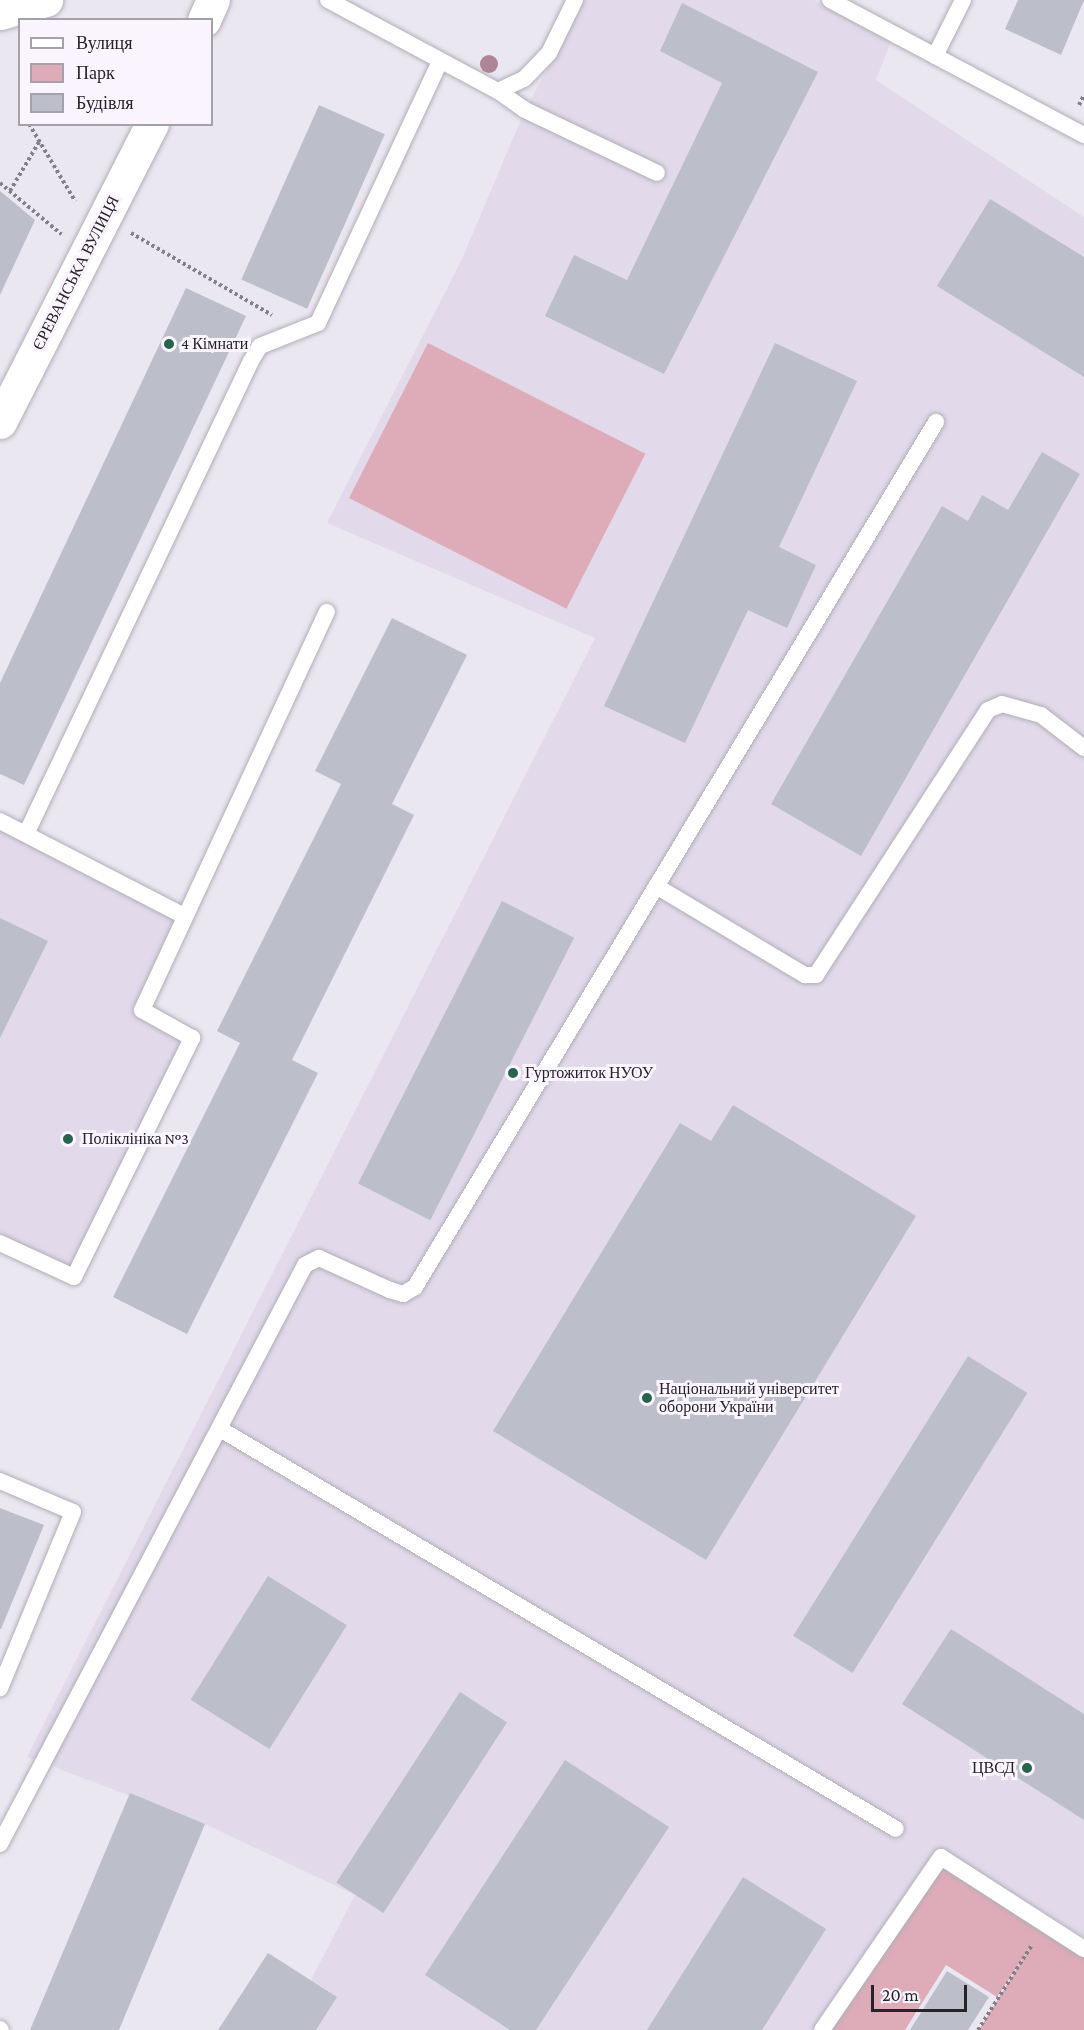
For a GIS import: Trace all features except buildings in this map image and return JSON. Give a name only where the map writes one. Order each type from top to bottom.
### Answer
[{"type":"street","points":[[0,13],[46,0]]},
{"type":"street","points":[[205,18],[213,0]]},
{"type":"street","name":"ЄРЕВАНСЬКА ВУЛИЦЯ","points":[[0,422],[151,126]]},
{"type":"lane","points":[[328,0],[498,91],[525,110],[657,173]]},
{"type":"lane","points":[[498,91],[524,79],[549,53],[575,0]]},
{"type":"lane","points":[[830,0],[1084,135]]},
{"type":"lane","points":[[935,56],[963,0]]},
{"type":"lane","points":[[26,834],[251,361],[260,346],[318,323],[440,61]]},
{"type":"lane","points":[[0,1844],[306,1265],[319,1258],[403,1294],[415,1287],[936,422]]},
{"type":"lane","points":[[0,1243],[74,1277],[192,1038],[142,1010],[182,915],[327,612]]},
{"type":"lane","points":[[656,886],[805,975],[816,975],[988,710],[1002,704],[1041,715],[1084,748]]},
{"type":"lane","points":[[0,821],[182,915]]},
{"type":"lane","points":[[219,1429],[896,1829]]},
{"type":"lane","points":[[0,1481],[73,1512],[0,1688]]},
{"type":"lane","points":[[822,2030],[941,1857],[1084,1949]]},
{"type":"path","points":[[30,126],[80,210]]},
{"type":"path","points":[[10,191],[39,141]]},
{"type":"path","points":[[0,183],[64,236]]},
{"type":"path","points":[[121,227],[299,330]]},
{"type":"path","points":[[978,2030],[1038,1936]]},
{"type":"shaded area","name":"Національний університет оборони України","points":[[585,0],[814,0],[891,41],[876,80],[1084,217],[1084,1937],[939,1847],[814,2030],[316,2030],[337,1997],[311,1980],[355,1895],[205,1824],[27,1757],[595,638],[327,523],[461,261],[525,110]]},
{"type":"shaded area","name":"Поліклініка №3","points":[[0,829],[175,918],[135,1013],[185,1040],[72,1272],[0,1238]]},
{"type":"green space","points":[[428,343],[645,454],[566,609],[349,498]]},
{"type":"green space","points":[[939,1860],[1084,1949],[1084,2030],[979,2030],[1032,1944],[997,1997],[946,1965],[905,2030],[823,2030]]},
{"type":"place","name":"4 Кімнати","points":[[169,344]]},
{"type":"place","name":"Гуртожиток НУОУ","points":[[513,1073]]},
{"type":"place","name":"Поліклініка №3","points":[[68,1139]]},
{"type":"place","name":"Національний університет оборони України","points":[[647,1398]]},
{"type":"place","name":"ЦВСД","points":[[1027,1768]]}]
